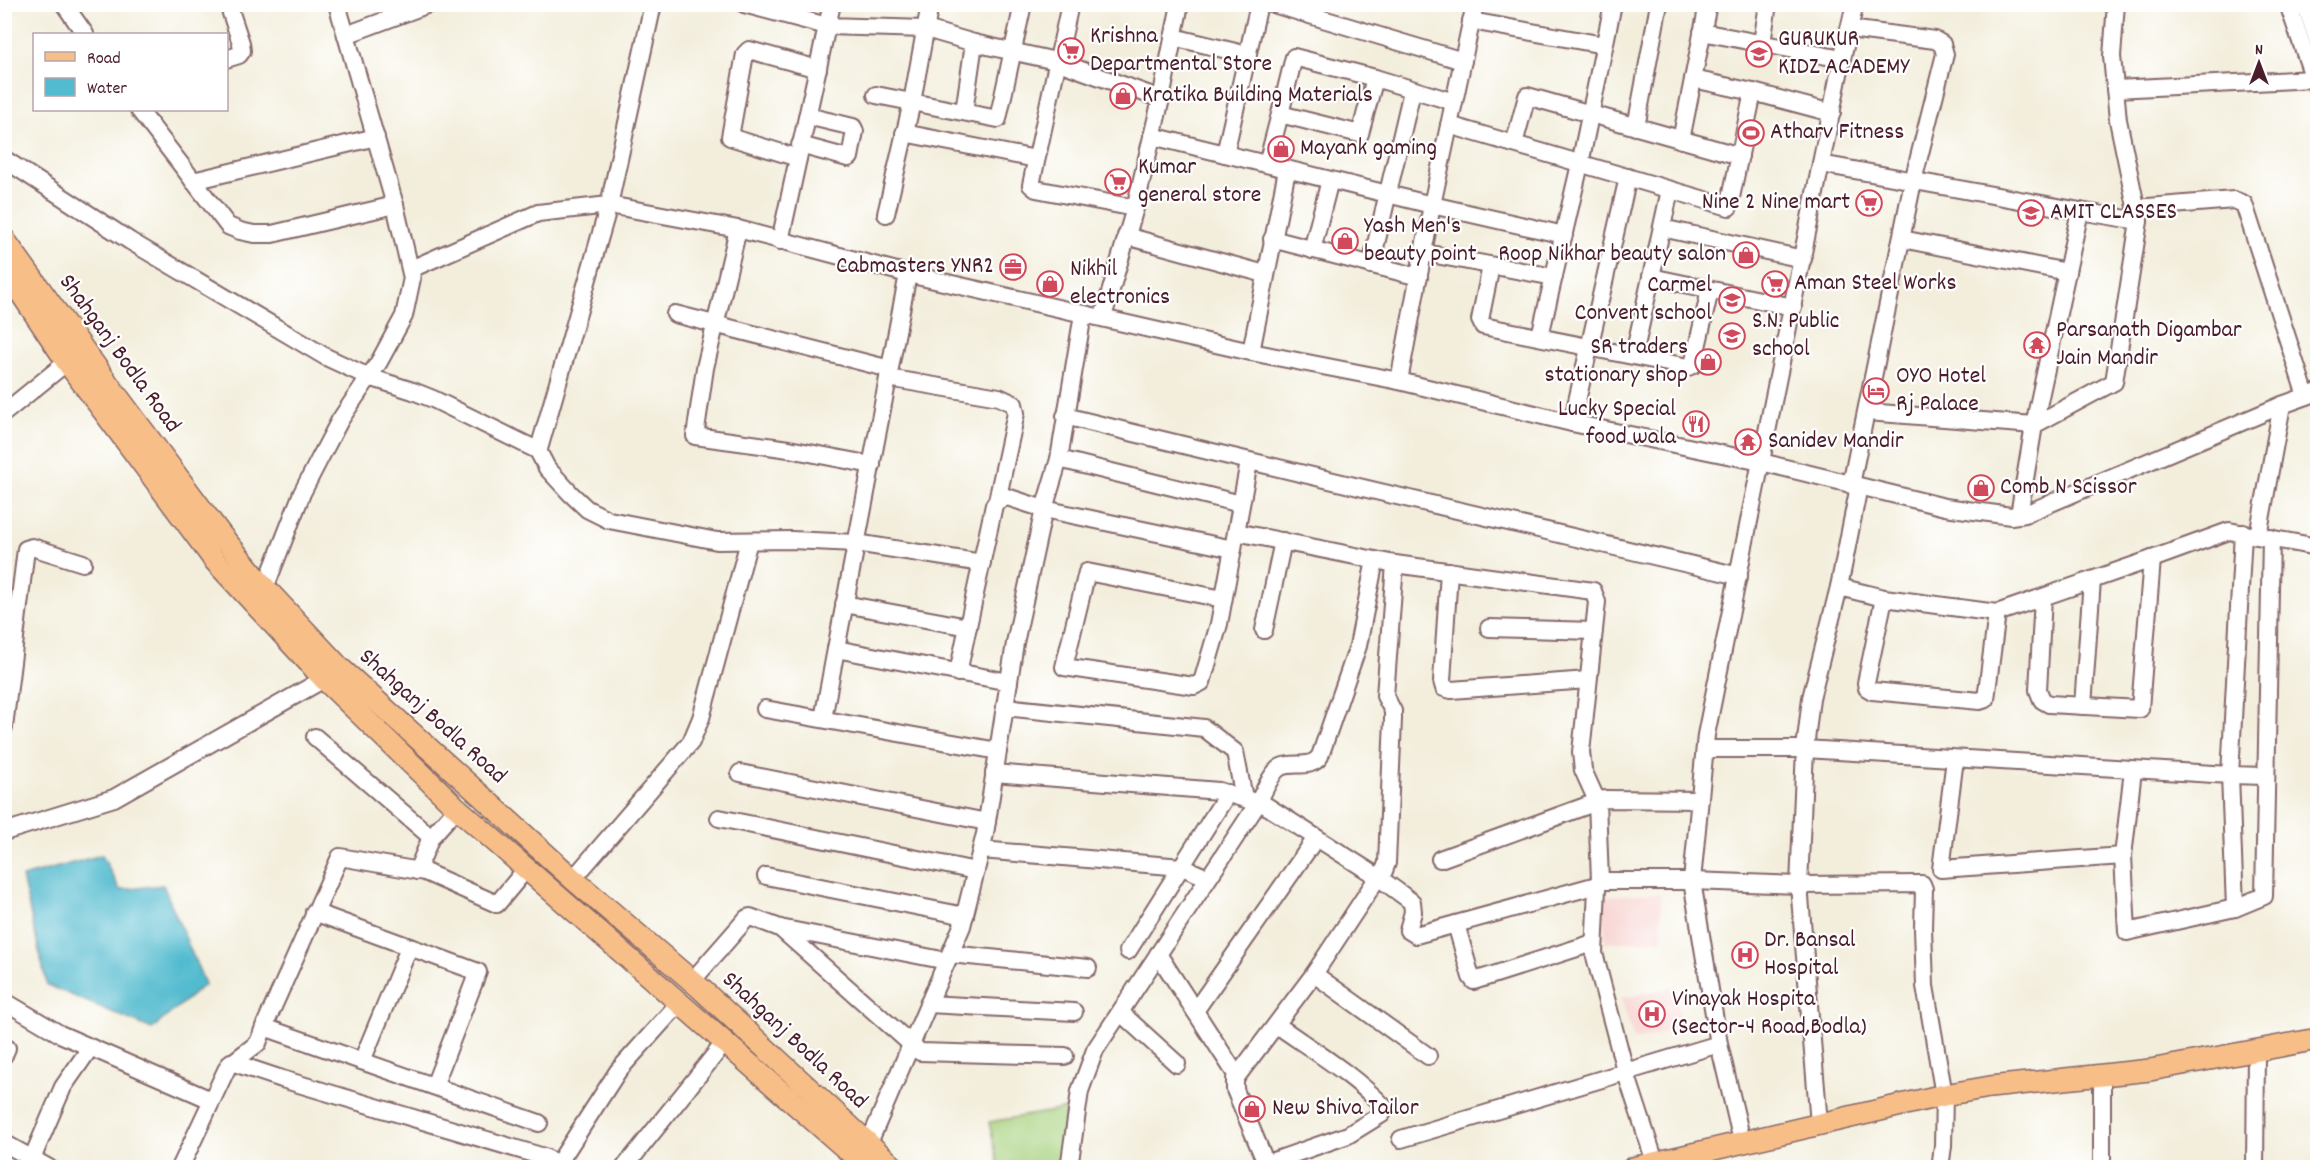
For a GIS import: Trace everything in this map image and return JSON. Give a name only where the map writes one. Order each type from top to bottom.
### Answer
[{"type":"main road","name":"Shahganj Bodla Road","points":[[4,239],[186,489],[266,588],[360,687],[573,879],[692,981],[865,1157]]},
{"type":"main road","name":"Shahganj Bodla Road","points":[[4,268],[67,362],[216,561],[324,679],[457,808],[725,1042],[865,1157],[895,1167]]},
{"type":"main road","points":[[628,957],[643,939]]},
{"type":"main road","points":[[1633,1167],[1944,1095],[2102,1074],[2150,1070],[2318,1039]]},
{"type":"street","points":[[64,4],[85,33]]},
{"type":"street","points":[[228,4],[242,47],[239,55],[228,58]]},
{"type":"street","points":[[266,588],[302,493],[340,420],[379,363],[404,316],[411,288],[411,269],[395,205],[337,4]]},
{"type":"street","points":[[346,35],[429,4]]},
{"type":"street","points":[[744,4],[827,26],[926,29],[974,43],[1056,61],[1161,99]]},
{"type":"street","points":[[780,241],[832,4]]},
{"type":"street","points":[[886,214],[912,102],[930,4]]},
{"type":"street","points":[[876,95],[996,119],[1000,117],[1023,4]]},
{"type":"street","points":[[1070,4],[1031,185],[1036,189],[1135,208]]},
{"type":"street","points":[[1103,317],[1135,208],[1161,99],[1180,4]]},
{"type":"street","points":[[1225,154],[1259,4]]},
{"type":"street","points":[[1274,4],[1463,61]]},
{"type":"street","points":[[1399,381],[1425,253],[1432,205],[1475,4]]},
{"type":"street","points":[[1540,336],[1580,164],[1613,4]]},
{"type":"street","points":[[1636,127],[1659,4]]},
{"type":"street","points":[[1681,140],[1708,4]]},
{"type":"street","points":[[1761,44],[1768,4]]},
{"type":"street","points":[[1742,1141],[1719,1044],[1692,881],[1705,749],[1842,59],[1855,4]]},
{"type":"street","points":[[1867,412],[2034,425],[2114,382],[2137,214],[2118,120],[2112,56],[2116,4]]},
{"type":"street","points":[[2115,89],[2315,85],[2288,4]]},
{"type":"street","points":[[2306,4],[2318,42]]},
{"type":"street","points":[[537,449],[542,446],[609,205],[649,5]]},
{"type":"street","points":[[1471,21],[1604,45]]},
{"type":"street","points":[[1819,1124],[1799,885],[1805,749],[1811,698],[1839,587],[1867,412],[1913,181],[1945,54],[1944,48],[1935,40],[1849,29]]},
{"type":"street","points":[[1702,32],[1842,59]]},
{"type":"street","points":[[1173,38],[1248,55]]},
{"type":"street","points":[[964,112],[974,43]]},
{"type":"street","points":[[807,116],[853,127],[855,131],[848,159],[799,152],[730,137],[745,54],[749,50],[818,69]]},
{"type":"street","points":[[1267,164],[1294,57],[1454,102]]},
{"type":"street","points":[[1280,114],[1360,134],[1375,78]]},
{"type":"street","points":[[1693,79],[1832,113]]},
{"type":"street","points":[[1371,265],[1412,91]]},
{"type":"street","points":[[1449,125],[1729,207],[1753,92]]},
{"type":"street","points":[[1514,144],[1527,96],[1740,156]]},
{"type":"street","points":[[140,111],[228,226],[240,231],[273,234],[395,205]]},
{"type":"street","points":[[904,133],[1036,159]]},
{"type":"street","points":[[1152,136],[1432,205],[1564,234]]},
{"type":"street","points":[[193,182],[376,137]]},
{"type":"street","points":[[4,159],[130,241],[326,357],[369,377],[413,391],[537,449],[547,468],[571,494],[587,509],[609,520],[717,540],[856,543],[982,563]]},
{"type":"street","points":[[411,269],[497,229],[538,213],[609,205],[738,229],[909,274],[1251,352],[1399,381],[1572,423],[1761,462],[1945,507],[2011,516],[2019,516],[2312,394],[2244,204],[2234,200],[2137,214],[2079,211],[1821,164]]},
{"type":"street","points":[[1251,352],[1287,170]]},
{"type":"street","points":[[1572,423],[1628,177]]},
{"type":"street","points":[[1312,250],[1330,180]]},
{"type":"street","points":[[1634,355],[1670,190]]},
{"type":"street","points":[[2019,516],[2034,425],[2079,211]]},
{"type":"street","points":[[1662,228],[1803,259]]},
{"type":"street","points":[[738,229],[705,368],[695,436],[789,449],[872,465]]},
{"type":"street","points":[[1126,236],[1265,274]]},
{"type":"street","points":[[1272,239],[1419,277]]},
{"type":"street","points":[[1902,239],[2067,272]]},
{"type":"street","points":[[1425,253],[1554,277]]},
{"type":"street","points":[[1491,266],[1480,324],[1691,366],[1710,290]]},
{"type":"street","points":[[823,720],[909,274]]},
{"type":"street","points":[[1651,277],[1793,307]]},
{"type":"street","points":[[675,314],[716,322],[889,374],[999,397],[1014,404],[1016,413],[958,673]]},
{"type":"street","points":[[865,1157],[965,916],[987,822],[1015,643],[1044,509],[1059,459],[1083,314]]},
{"type":"street","points":[[4,413],[67,362]]},
{"type":"street","points":[[2235,908],[2230,775],[2257,536],[2282,405]]},
{"type":"street","points":[[1065,417],[1739,576]]},
{"type":"street","points":[[1059,459],[1241,504]]},
{"type":"street","points":[[1223,599],[1087,572],[1064,667],[1198,685],[1204,677],[1223,599],[1249,462]]},
{"type":"street","points":[[997,501],[1007,497],[1044,509],[1233,549]]},
{"type":"street","points":[[1839,587],[1884,598],[1997,613],[2229,531],[2318,547]]},
{"type":"street","points":[[1236,532],[1395,564],[1589,588],[1596,594],[1581,752],[1583,770],[1597,801],[1599,883],[1593,943],[1595,961],[1625,1070],[1655,1162]]},
{"type":"street","points":[[2133,771],[2123,856],[2127,932],[2235,908],[2264,896],[2266,776],[2257,536]]},
{"type":"street","points":[[1264,630],[1284,541]]},
{"type":"street","points":[[573,879],[691,742],[700,718],[749,542]]},
{"type":"street","points":[[4,727],[6,696],[26,549],[32,547],[83,563]]},
{"type":"street","points":[[2043,597],[2038,690],[2040,697],[2049,704],[2140,709],[2152,559]]},
{"type":"street","points":[[1128,951],[1182,867],[1243,798],[1278,769],[1313,763],[1320,756],[1357,650],[1375,560]]},
{"type":"street","points":[[1277,1025],[1335,1065],[1385,1108],[1382,1114],[1348,1135],[1263,1166],[1234,1083],[1314,974],[1384,871],[1387,863],[1393,711],[1385,696],[1395,564]]},
{"type":"street","points":[[1449,571],[1442,681],[1444,688],[1451,690],[1588,680]]},
{"type":"street","points":[[2083,706],[2092,580]]},
{"type":"street","points":[[1884,598],[1866,683],[1867,688],[1872,691],[1984,700],[1988,695],[1997,613]]},
{"type":"street","points":[[844,604],[968,627]]},
{"type":"street","points":[[1489,628],[1594,631]]},
{"type":"street","points":[[836,650],[1009,682]]},
{"type":"street","points":[[4,832],[114,798],[324,679]]},
{"type":"street","points":[[1005,707],[1204,728],[1235,752],[1243,798],[1208,878],[1095,1050],[1078,1100],[1069,1167]]},
{"type":"street","points":[[765,709],[998,751]]},
{"type":"street","points":[[315,737],[431,837]]},
{"type":"street","points":[[1705,749],[1805,749],[2133,771],[2266,776]]},
{"type":"street","points":[[1954,759],[1941,869],[2123,856]]},
{"type":"street","points":[[994,772],[1243,798],[1316,838],[1378,877],[1412,902],[1413,912],[1408,930],[1413,935],[1599,883],[1692,881],[1799,885],[1918,883],[1924,885],[1925,986],[1944,1095],[1943,1146],[1940,1167]]},
{"type":"street","points":[[740,774],[987,822]]},
{"type":"street","points":[[1440,859],[1597,801],[1614,798],[1700,800]]},
{"type":"street","points":[[417,871],[431,837],[457,808]]},
{"type":"street","points":[[719,818],[976,871]]},
{"type":"street","points":[[1195,1011],[1316,838]]},
{"type":"street","points":[[981,850],[1182,867],[1208,878]]},
{"type":"street","points":[[180,1167],[220,1080],[231,1062],[258,1043],[340,857],[426,872],[497,904],[527,868]]},
{"type":"street","points":[[766,876],[965,916]]},
{"type":"street","points":[[314,912],[477,972],[434,1086]]},
{"type":"street","points":[[692,981],[747,918],[754,917],[780,928],[949,957],[1088,968]]},
{"type":"street","points":[[1456,924],[1474,981],[1593,943]]},
{"type":"street","points":[[780,928],[920,1052],[1065,1056]]},
{"type":"street","points":[[362,1061],[409,948]]},
{"type":"street","points":[[1158,954],[1237,1076]]},
{"type":"street","points":[[1314,974],[1428,1056]]},
{"type":"street","points":[[4,1001],[60,1034],[211,1100]]},
{"type":"street","points":[[231,1062],[282,1080],[554,1164],[618,1071],[680,1002]]},
{"type":"street","points":[[928,1004],[1074,1012]]},
{"type":"street","points":[[1121,1013],[1177,1064]]},
{"type":"street","points":[[264,1027],[539,1123]]},
{"type":"street","points":[[624,1167],[725,1042]]},
{"type":"street","points":[[1401,1139],[1625,1070],[1719,1044]]},
{"type":"street","points":[[30,1162],[63,1087],[90,1047]]},
{"type":"street","points":[[2254,1167],[2256,1050]]},
{"type":"street","points":[[2102,1074],[2102,1167]]},
{"type":"street","points":[[4,1143],[30,1162],[49,1167]]},
{"type":"shaded area","points":[[1660,893],[1662,940],[1605,943],[1603,896]]},
{"type":"shaded area","name":"Vinayak Hospita (Sector-4 Road,Bodla)","points":[[1673,987],[1682,1029],[1634,1040],[1621,998]]},
{"type":"green space","points":[[1066,1109],[1062,1167],[999,1167],[989,1122]]},
{"type":"water","points":[[102,855],[120,890],[163,885],[205,984],[152,1029],[47,985],[22,877]]},
{"type":"place","name":"Krishna Departmental Store","points":[[1071,51]]},
{"type":"place","name":"GURUKUR KIDZ ACADEMY","points":[[1759,54]]},
{"type":"place","name":"Kratika Building Materials","points":[[1123,96]]},
{"type":"place","name":"Atharv Fitness","points":[[1751,133]]},
{"type":"place","name":"Mayank gaming","points":[[1281,149]]},
{"type":"place","name":"Kumar general store","points":[[1118,182]]},
{"type":"place","name":"Nine 2 Nine mart","points":[[1869,203]]},
{"type":"place","name":"AMIT CLASSES","points":[[2031,213]]},
{"type":"place","name":"Yash Men's beauty point","points":[[1345,241]]},
{"type":"place","name":"Roop Nikhar beauty salon","points":[[1746,255]]},
{"type":"place","name":"Cabmasters YNR2","points":[[1013,267]]},
{"type":"place","name":"Nikhil electronics","points":[[1050,284]]},
{"type":"place","name":"Aman Steel Works","points":[[1775,284]]},
{"type":"place","name":"Carmel Convent school","points":[[1732,300]]},
{"type":"place","name":"S.N. Public school","points":[[1732,336]]},
{"type":"place","name":"Parsanath Digambar Jain Mandir","points":[[2037,345]]},
{"type":"place","name":"SR traders stationary shop","points":[[1708,362]]},
{"type":"place","name":"OYO Hotel Rj Palace","points":[[1876,391]]},
{"type":"place","name":"Lucky Special food wala","points":[[1696,424]]},
{"type":"place","name":"Sanidev Mandir","points":[[1748,442]]},
{"type":"place","name":"Comb N Scissor","points":[[1981,488]]},
{"type":"place","name":"Dr. Bansal Hospital","points":[[1745,955]]},
{"type":"place","name":"Vinayak Hospita (Sector-4 Road,Bodla)","points":[[1652,1014]]},
{"type":"place","name":"New Shiva Tailor","points":[[1252,1109]]}]
